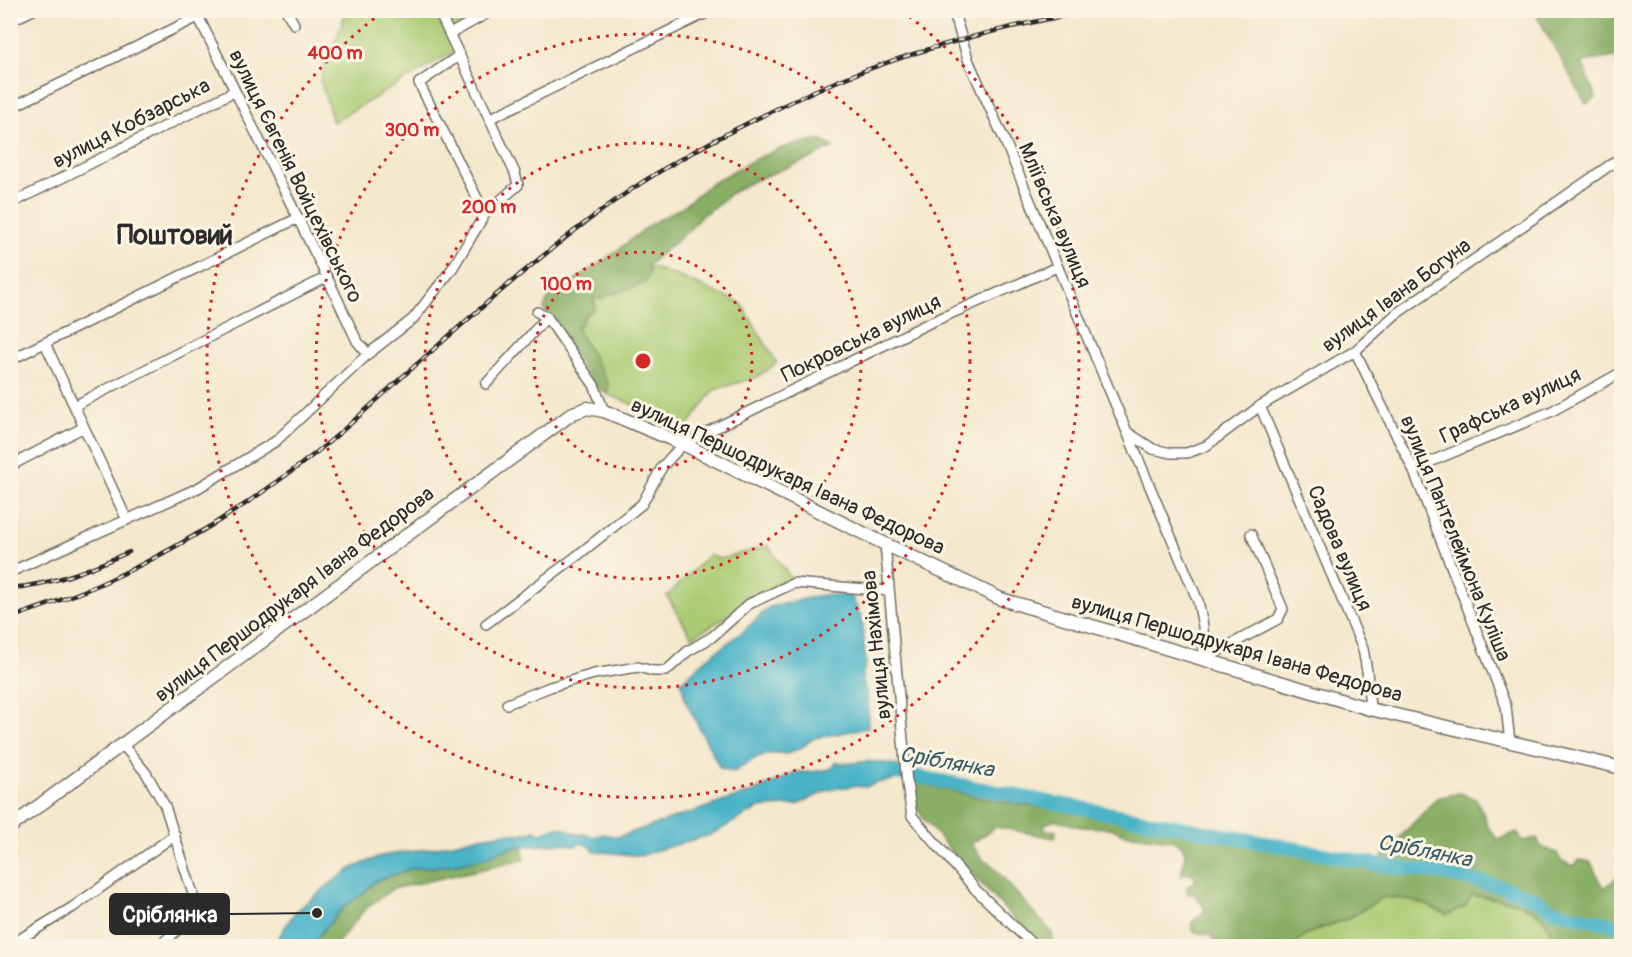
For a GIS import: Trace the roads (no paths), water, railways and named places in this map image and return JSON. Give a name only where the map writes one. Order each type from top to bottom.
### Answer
[{"type":"street","points":[[10,21],[33,10]]},
{"type":"street","points":[[286,10],[294,24]]},
{"type":"street","points":[[10,572],[198,488],[276,441],[368,354],[413,319],[452,269],[485,214],[518,185],[515,173],[438,10]]},
{"type":"street","points":[[450,34],[494,10]]},
{"type":"street","points":[[489,119],[712,10]]},
{"type":"street","name":"Мліївська вулиця","points":[[953,10],[969,62],[1004,139],[1127,432]]},
{"type":"street","points":[[10,108],[197,14]]},
{"type":"street","name":"вулиця Євгенія Войцехівського","points":[[197,14],[357,341],[368,354]]},
{"type":"street","points":[[460,55],[419,83],[485,214]]},
{"type":"street","name":"вулиця Кобзарська","points":[[10,204],[235,91]]},
{"type":"street","name":"вулиця Івана Богуна","points":[[1127,432],[1153,449],[1171,453],[1187,453],[1206,446],[1260,406],[1355,351],[1396,314],[1619,161]]},
{"type":"street","points":[[10,360],[298,218]]},
{"type":"street","name":"Покровська вулиця","points":[[683,444],[925,325],[1057,267]]},
{"type":"street","points":[[74,406],[327,277]]},
{"type":"street","points":[[537,312],[547,317],[594,385],[604,411]]},
{"type":"street","points":[[486,384],[547,317]]},
{"type":"street","points":[[45,343],[127,520]]},
{"type":"street","name":"вулиця Пантелеймона Куліша","points":[[1355,351],[1413,469],[1506,706],[1510,743]]},
{"type":"street","name":"Графська вулиця","points":[[1413,469],[1552,411],[1622,372]]},
{"type":"street","name":"Садова вулиця","points":[[1260,406],[1363,650],[1370,709]]},
{"type":"street","name":"вулиця Першодрукаря Івана Федорова","points":[[10,827],[573,413],[588,408],[604,411],[683,444],[1001,599],[1370,709],[1622,768]]},
{"type":"street","points":[[10,466],[84,427]]},
{"type":"street","points":[[1127,432],[1198,601],[1203,626],[1204,659],[1278,619],[1283,609],[1251,534]]},
{"type":"street","points":[[486,624],[642,504],[662,467],[683,444]]},
{"type":"street","name":"вулиця Нахімова","points":[[885,544],[907,784],[912,816],[976,890],[1034,946]]},
{"type":"street","points":[[507,704],[550,687],[594,674],[638,667],[666,671],[688,651],[712,637],[749,604],[794,583],[889,591]]},
{"type":"street","points":[[123,745],[146,773],[165,806],[193,894],[182,926],[159,946]]},
{"type":"street","points":[[10,945],[73,907],[175,834]]},
{"type":"water","points":[[822,595],[851,595],[862,618],[866,664],[862,676],[868,702],[868,728],[814,738],[787,754],[776,753],[757,757],[734,772],[720,768],[686,702],[681,682],[705,660],[745,630],[769,607]]},
{"type":"water","points":[[866,761],[897,765],[899,779],[866,787],[853,786],[828,790],[797,805],[759,808],[710,835],[641,856],[593,851],[592,847],[580,843],[575,846],[562,843],[522,846],[452,865],[411,869],[375,881],[365,892],[344,907],[312,946],[273,946],[294,913],[353,868],[381,856],[506,833],[522,834],[535,830],[541,833],[557,827],[593,837],[603,834],[618,837],[755,791],[796,772],[831,769],[836,762],[846,764]]},
{"type":"waterway","name":"Сріблянка","points":[[880,772],[898,773],[1375,864],[1443,874],[1502,887],[1534,898],[1552,910],[1622,928]]},
{"type":"railway","points":[[10,618],[82,592],[129,571],[198,534],[264,491],[330,441],[560,242],[616,200],[685,156],[805,95],[854,74],[956,41],[1095,10]]},
{"type":"railway","points":[[10,588],[56,580],[129,552]]},
{"type":"place","name":"Сріблянка","points":[[317,913]]},
{"type":"district","name":"Поштовий","points":[[175,235]]}]
